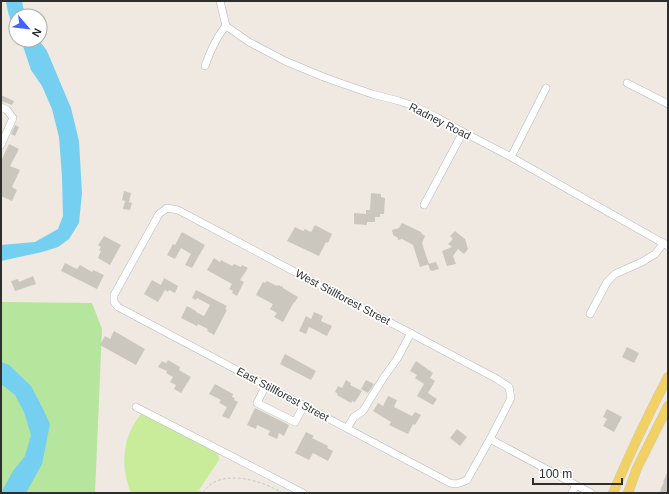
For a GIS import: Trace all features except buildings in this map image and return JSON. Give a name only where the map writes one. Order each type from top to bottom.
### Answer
[{"type":"main road","points":[[613,493],[629,455],[668,377]]},
{"type":"main road","points":[[628,493],[637,468],[668,406]]},
{"type":"street","points":[[205,66],[209,54],[226,26],[220,1]]},
{"type":"street","name":"Radney Road","points":[[226,26],[249,42],[285,61],[326,78],[372,94],[414,106],[511,157],[666,244]]},
{"type":"street","points":[[628,83],[668,104]]},
{"type":"street","points":[[511,157],[546,88]]},
{"type":"street","points":[[1,107],[8,110],[13,118],[1,144]]},
{"type":"street","points":[[424,206],[463,132]]},
{"type":"street","name":"West Stillforest Street","points":[[141,247],[159,214],[167,208],[178,210],[497,379],[509,387],[511,398],[490,439]]},
{"type":"street","points":[[590,314],[607,282],[615,274],[649,258],[666,244]]},
{"type":"street","name":"East Stillforest Street","points":[[141,247],[114,295],[114,302],[118,307],[450,483],[461,483],[467,480],[490,439]]},
{"type":"street","points":[[347,428],[354,417],[363,411],[397,359],[411,333]]},
{"type":"street","points":[[266,386],[258,403],[295,422],[304,405]]},
{"type":"street","points":[[136,407],[303,493]]},
{"type":"street","points":[[490,439],[591,493]]},
{"type":"street","points":[[572,493],[576,485]]},
{"type":"path","points":[[199,491],[203,493],[208,486],[215,482],[234,478],[248,479],[262,483],[282,493]]},
{"type":"green space","points":[[1,302],[92,303],[102,329],[95,493],[1,493]]},
{"type":"green space","points":[[141,414],[218,453],[219,460],[197,493],[131,493],[125,472],[125,452],[130,432]]},
{"type":"water","points":[[6,1],[22,1],[23,8],[8,8],[8,12]]},
{"type":"water","points":[[24,48],[45,48],[71,108],[79,141],[82,193],[79,223],[69,239],[58,247],[1,261],[1,245],[35,242],[58,229],[63,216],[59,137],[52,109],[42,86],[31,70]]},
{"type":"water","points":[[1,362],[9,365],[31,386],[50,424],[42,464],[26,493],[1,493],[13,471],[25,456],[31,435],[24,412],[15,395],[1,384]]}]
